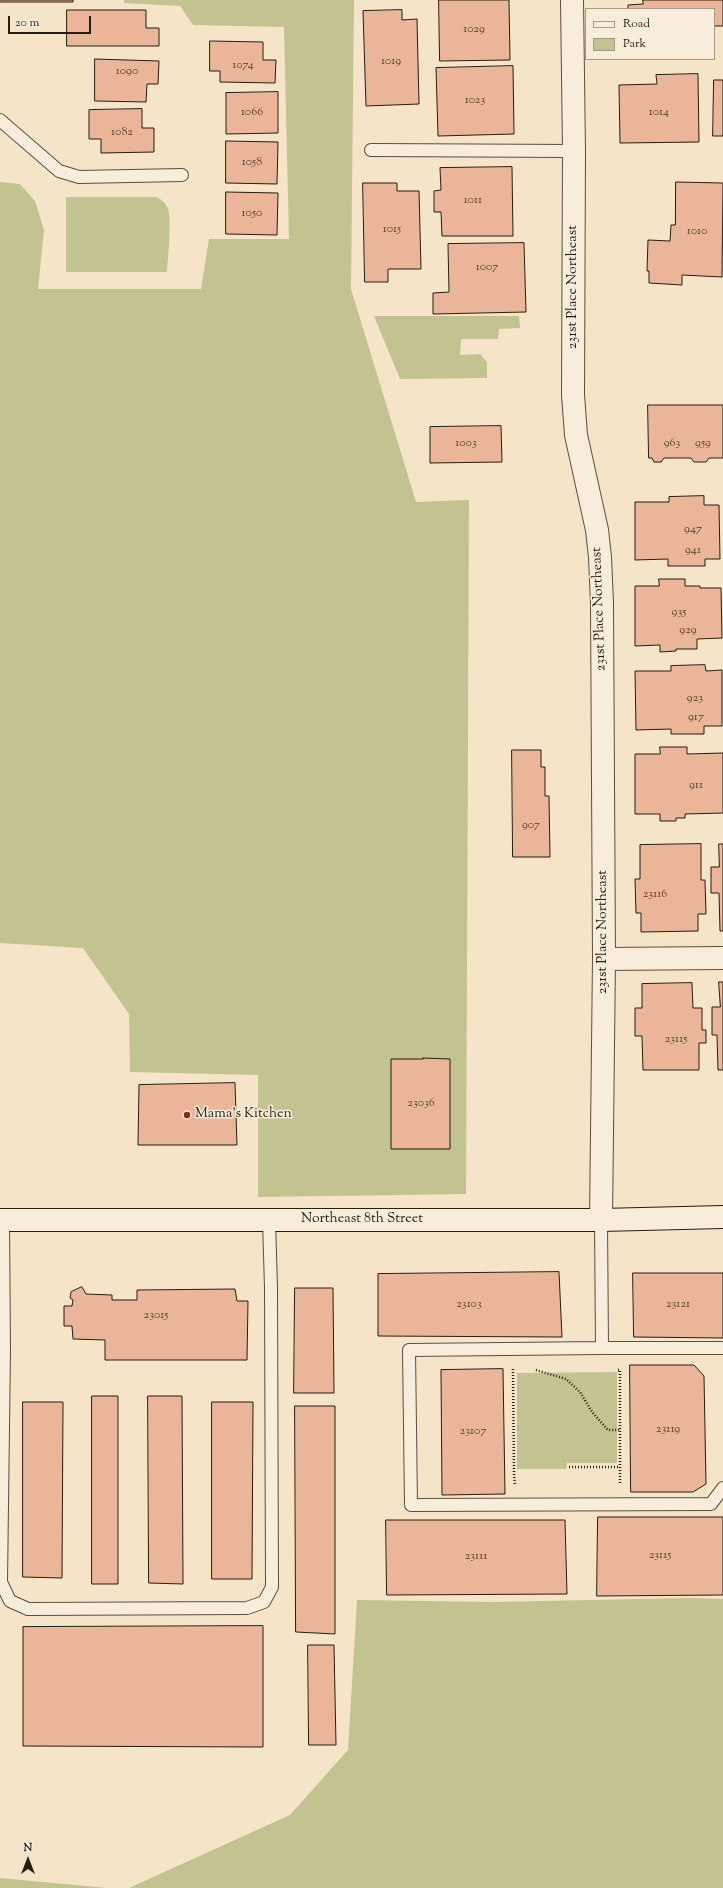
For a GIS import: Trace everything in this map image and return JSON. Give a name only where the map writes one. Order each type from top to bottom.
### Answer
[{"type":"street","name":"231st Place Northeast","points":[[572,0],[574,151],[573,395],[576,435],[597,530],[601,565],[604,959],[601,1220]]},
{"type":"street","points":[[604,959],[723,958]]},
{"type":"street","name":"Northeast 8th Street","points":[[1,1220],[601,1220],[723,1217]]},
{"type":"lane","points":[[0,120],[58,171],[79,177],[182,175]]},
{"type":"lane","points":[[371,150],[574,151]]},
{"type":"lane","points":[[1,1220],[4,1351],[1,1582],[10,1601],[28,1609],[36,1609],[247,1608],[264,1602],[272,1587],[271,1259],[269,1220]]},
{"type":"lane","points":[[601,1220],[602,1348]]},
{"type":"lane","points":[[723,1348],[409,1350],[411,1505],[710,1504],[723,1488]]},
{"type":"path","points":[[514,1476],[513,1369],[520,1369]]},
{"type":"path","points":[[550,1370],[534,1370],[566,1379],[580,1392],[592,1412],[608,1430],[620,1430]]},
{"type":"path","points":[[612,1370],[620,1370],[620,1487]]},
{"type":"path","points":[[569,1467],[620,1467]]},
{"type":"green space","points":[[124,0],[354,0],[351,289],[416,502],[469,500],[466,1194],[258,1197],[258,1075],[130,1072],[129,1014],[83,948],[0,943],[0,182],[20,184],[35,201],[44,230],[38,289],[201,289],[209,239],[289,239],[284,27],[193,25],[180,6],[124,3]]},
{"type":"green space","points":[[66,197],[156,197],[161,200],[166,205],[170,220],[167,272],[66,272]]},
{"type":"green space","points":[[374,316],[519,316],[520,328],[499,329],[498,339],[461,339],[460,355],[480,354],[487,362],[487,378],[400,379]]},
{"type":"green space","points":[[617,1372],[617,1463],[567,1463],[566,1469],[517,1469],[517,1373]]},
{"type":"green space","points":[[689,1598],[723,1599],[723,1888],[129,1888],[290,1815],[348,1750],[357,1600],[493,1602]]},
{"type":"green space","points":[[0,1878],[107,1888],[0,1888]]},
{"type":"building","points":[[0,0],[73,0],[73,2],[0,2]]},
{"type":"building","points":[[439,0],[509,0],[510,60],[440,61]]},
{"type":"building","points":[[643,0],[723,0],[723,26],[715,26],[715,8],[628,8],[628,5],[643,4]]},
{"type":"building","points":[[67,10],[146,10],[146,28],[159,28],[159,46],[67,46]]},
{"type":"building","points":[[402,10],[402,20],[417,19],[419,104],[366,106],[363,11]]},
{"type":"building","points":[[210,41],[263,42],[263,60],[276,60],[275,83],[220,82],[220,71],[210,71]]},
{"type":"building","points":[[95,59],[159,61],[158,84],[147,84],[146,102],[95,101]]},
{"type":"building","points":[[513,66],[514,134],[438,136],[436,68]]},
{"type":"building","points":[[698,74],[699,142],[620,143],[619,85],[657,84],[656,75]]},
{"type":"building","points":[[714,80],[723,80],[723,136],[713,136]]},
{"type":"building","points":[[278,92],[278,133],[226,134],[226,93]]},
{"type":"building","points":[[142,109],[142,128],[154,128],[154,152],[101,153],[101,139],[89,139],[89,110]]},
{"type":"building","points":[[226,141],[278,142],[277,184],[226,183]]},
{"type":"building","points":[[512,167],[513,236],[442,236],[441,212],[434,212],[434,191],[441,190],[440,168]]},
{"type":"building","points":[[676,182],[723,183],[722,277],[682,275],[682,285],[649,283],[649,271],[647,271],[648,240],[670,241],[671,225],[675,225]]},
{"type":"building","points":[[363,183],[397,183],[397,191],[419,191],[421,269],[388,269],[388,282],[365,282]]},
{"type":"building","points":[[226,192],[278,193],[277,235],[226,234]]},
{"type":"building","points":[[524,243],[526,312],[433,314],[433,293],[449,292],[448,244]]},
{"type":"building","points":[[648,405],[723,405],[723,458],[709,458],[706,462],[694,462],[691,458],[664,458],[661,462],[654,462],[652,458],[649,458]]},
{"type":"building","points":[[501,426],[502,462],[430,463],[430,427]]},
{"type":"building","points":[[704,496],[704,505],[719,505],[720,559],[705,559],[705,566],[668,566],[668,559],[635,560],[635,502],[669,502],[669,497]]},
{"type":"building","points":[[659,579],[685,579],[685,586],[721,588],[722,638],[697,639],[697,649],[676,649],[676,651],[660,652],[660,645],[635,646],[635,586],[659,586]]},
{"type":"building","points":[[705,665],[706,671],[722,670],[722,726],[704,726],[704,734],[671,734],[671,729],[636,730],[635,671],[671,671],[671,666]]},
{"type":"building","points":[[660,747],[687,747],[687,754],[723,753],[723,813],[685,814],[685,818],[676,818],[676,821],[660,821],[660,814],[635,814],[635,754],[660,754]]},
{"type":"building","points":[[512,750],[541,750],[541,767],[545,767],[545,796],[549,796],[550,857],[513,857]]},
{"type":"building","points":[[701,844],[701,880],[705,880],[706,914],[698,914],[698,931],[641,932],[641,913],[636,913],[635,879],[640,879],[640,845]]},
{"type":"building","points":[[719,844],[723,844],[723,931],[720,931],[719,893],[711,893],[711,867],[719,867]]},
{"type":"building","points":[[719,982],[723,982],[723,1070],[718,1070],[717,1035],[712,1035],[712,1007],[720,1007]]},
{"type":"building","points":[[692,983],[693,1008],[702,1008],[702,1030],[706,1030],[706,1043],[699,1043],[699,1070],[643,1070],[642,1036],[635,1036],[635,1008],[642,1008],[642,984]]},
{"type":"building","points":[[391,1059],[450,1059],[450,1149],[391,1149]]},
{"type":"building","name":"Mama's Kitchen","points":[[235,1083],[237,1145],[138,1145],[139,1085]]},
{"type":"building","points":[[559,1272],[562,1337],[378,1336],[378,1274]]},
{"type":"building","points":[[633,1273],[723,1273],[723,1338],[634,1337]]},
{"type":"building","points":[[82,1287],[86,1294],[112,1295],[112,1300],[137,1300],[137,1290],[235,1289],[237,1301],[248,1301],[247,1360],[105,1360],[105,1340],[73,1339],[72,1326],[64,1326],[64,1306],[72,1306],[73,1300],[70,1298],[71,1292]]},
{"type":"building","points":[[295,1288],[333,1288],[334,1393],[294,1393]]},
{"type":"building","points":[[630,1365],[694,1365],[704,1376],[706,1484],[693,1492],[631,1492]]},
{"type":"building","points":[[503,1369],[505,1494],[442,1495],[441,1370]]},
{"type":"building","points":[[92,1396],[118,1396],[118,1584],[92,1584]]},
{"type":"building","points":[[148,1396],[182,1396],[183,1584],[149,1583]]},
{"type":"building","points":[[23,1402],[63,1402],[62,1578],[23,1577]]},
{"type":"building","points":[[212,1402],[253,1402],[252,1579],[212,1579]]},
{"type":"building","points":[[295,1406],[335,1406],[335,1634],[296,1632]]},
{"type":"building","points":[[598,1517],[723,1517],[723,1595],[597,1596]]},
{"type":"building","points":[[386,1520],[565,1520],[567,1594],[387,1595]]},
{"type":"building","points":[[263,1626],[263,1747],[23,1746],[23,1627]]},
{"type":"building","points":[[308,1645],[334,1645],[336,1745],[309,1745]]},
{"type":"place","name":"Mama's Kitchen","points":[[187,1115]]}]
